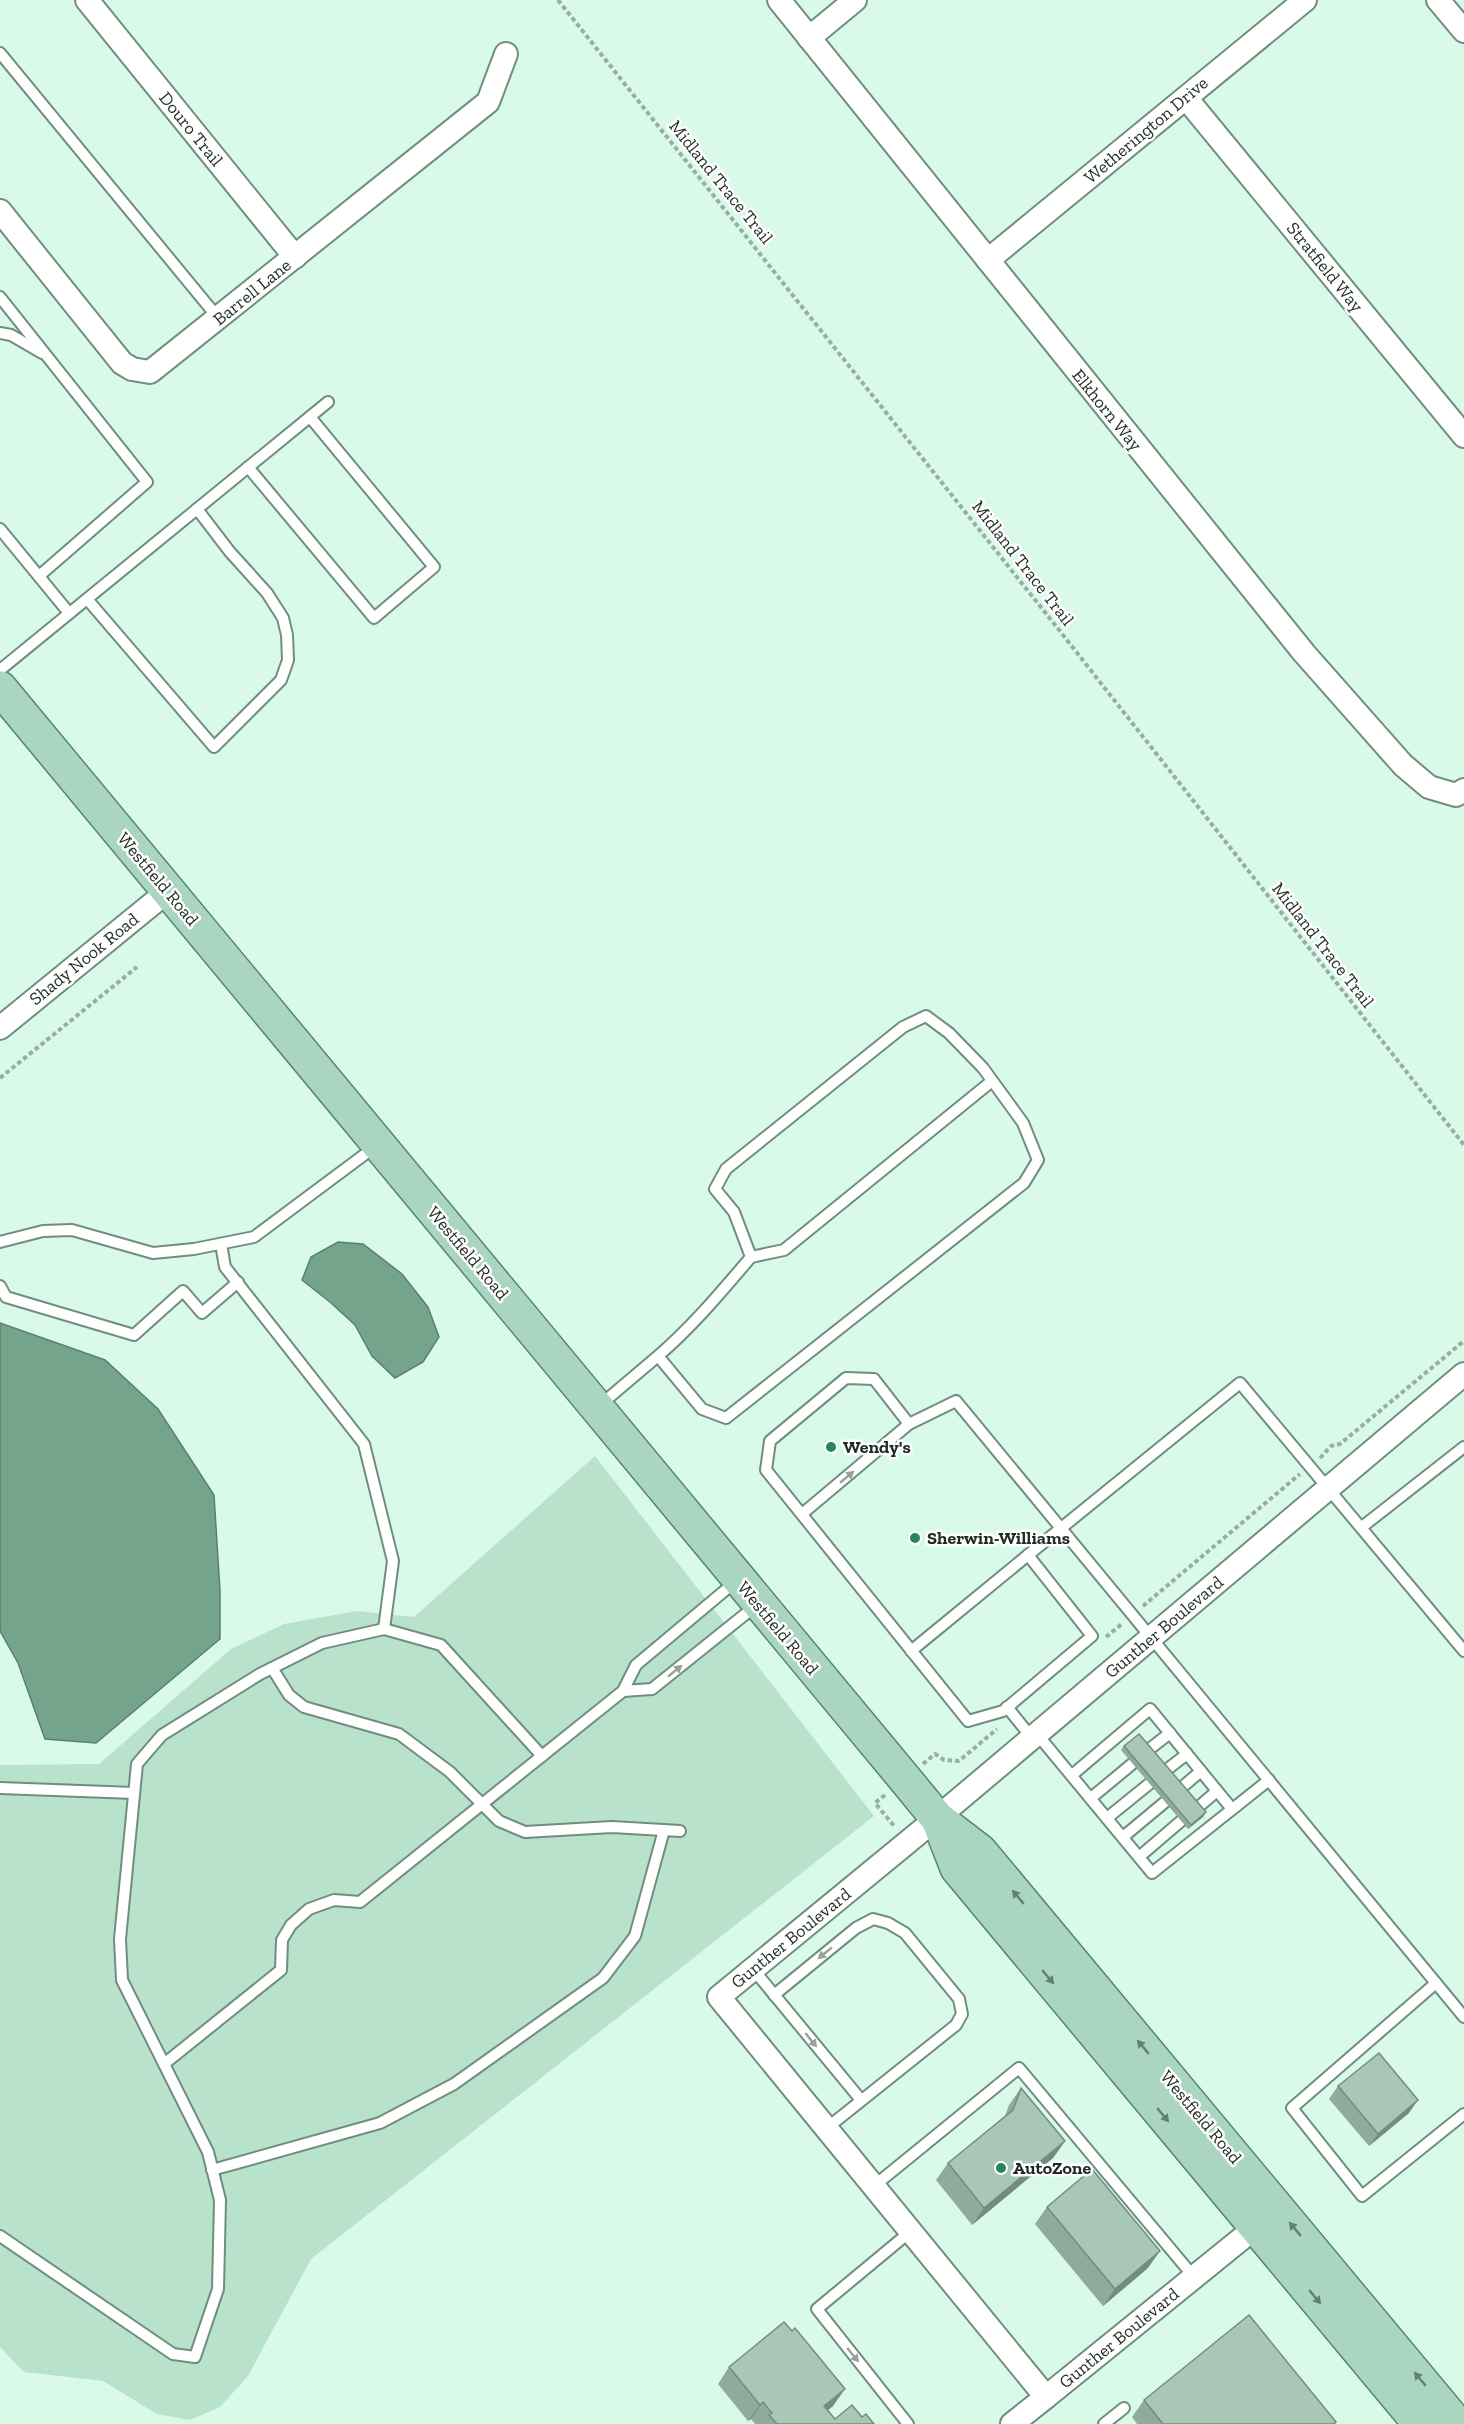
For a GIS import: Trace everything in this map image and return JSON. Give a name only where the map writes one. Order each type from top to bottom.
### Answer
[{"type":"main road","name":"Westfield Road","points":[[0,688],[937,1818],[980,1851],[1457,2424]]},
{"type":"main road","name":"Westfield Road","points":[[937,1818],[957,1868],[1420,2424]]},
{"type":"street","name":"Douro Trail","points":[[87,0],[296,257]]},
{"type":"street","name":"Elkhorn Way","points":[[779,0],[1304,653],[1369,729],[1403,765],[1429,787],[1460,792]]},
{"type":"street","points":[[809,38],[855,0]]},
{"type":"street","name":"Wetherington Drive","points":[[988,260],[1305,0]]},
{"type":"street","points":[[1438,0],[1464,31]]},
{"type":"street","name":"Barrell Lane","points":[[0,212],[122,363],[132,369],[150,372],[488,102],[506,54]]},
{"type":"street","name":"Stratfield Way","points":[[1186,98],[1464,436]]},
{"type":"street","name":"Shady Nook Road","points":[[0,1028],[168,891]]},
{"type":"street","name":"Gunther Boulevard","points":[[1256,2227],[1046,2397],[719,1997],[937,1818],[1464,1374]]},
{"type":"street","points":[[1012,2424],[1046,2397]]},
{"type":"lane","points":[[0,53],[219,319]]},
{"type":"lane","points":[[0,297],[147,482],[39,576]]},
{"type":"lane","points":[[0,333],[11,335],[47,357]]},
{"type":"lane","points":[[0,670],[328,402]]},
{"type":"lane","points":[[248,467],[374,618],[434,567],[310,417]]},
{"type":"lane","points":[[87,599],[214,747],[281,680],[288,660],[287,635],[283,618],[267,593],[230,552],[197,509]]},
{"type":"lane","points":[[0,529],[69,613]]},
{"type":"lane","points":[[658,1356],[702,1409],[726,1418],[1024,1183],[1038,1160],[1023,1124],[983,1068],[949,1033],[926,1016],[903,1027],[726,1169],[715,1189],[734,1212],[752,1257]]},
{"type":"lane","points":[[596,1408],[658,1356],[713,1302],[752,1257],[784,1250],[992,1081]]},
{"type":"lane","points":[[0,1242],[43,1231],[72,1230],[153,1253],[194,1249],[254,1237],[378,1144]]},
{"type":"lane","points":[[221,1244],[225,1267],[364,1444],[393,1561],[384,1629]]},
{"type":"lane","points":[[0,1286],[6,1297],[134,1335],[183,1292],[202,1313],[238,1282]]},
{"type":"lane","points":[[909,1424],[874,1379],[846,1378],[770,1441],[766,1470],[968,1721],[1003,1711],[1092,1636],[1028,1555]]},
{"type":"lane","points":[[911,1651],[1240,1383],[1464,1651]]},
{"type":"lane","points":[[802,1514],[909,1424],[956,1401],[1464,2017]]},
{"type":"lane","points":[[1362,1527],[1464,1447]]},
{"type":"lane","points":[[164,2064],[281,1970],[282,1940],[291,1925],[309,1909],[334,1900],[360,1902],[623,1691],[636,1665],[748,1592]]},
{"type":"lane","points":[[623,1691],[652,1689],[748,1592]]},
{"type":"lane","points":[[0,2236],[173,2354],[195,2357],[218,2289],[220,2200],[208,2152],[122,1980],[120,1939],[137,1764],[162,1735],[272,1668],[322,1643],[384,1629],[441,1645],[542,1756]]},
{"type":"lane","points":[[272,1668],[289,1695],[304,1707],[399,1734],[450,1772],[499,1821],[525,1832],[612,1827],[680,1831]]},
{"type":"lane","points":[[1007,1707],[1072,1775],[1152,1873],[1269,1780]]},
{"type":"lane","points":[[1072,1775],[1150,1709],[1232,1809]]},
{"type":"lane","points":[[1148,1751],[1170,1733]]},
{"type":"lane","points":[[1165,1771],[1186,1754]]},
{"type":"lane","points":[[1091,1798],[1132,1764]]},
{"type":"lane","points":[[1180,1789],[1201,1771]]},
{"type":"lane","points":[[1107,1818],[1149,1784]]},
{"type":"lane","points":[[0,1788],[134,1793]]},
{"type":"lane","points":[[1196,1809],[1217,1791]]},
{"type":"lane","points":[[1123,1837],[1164,1802]]},
{"type":"lane","points":[[1139,1857],[1181,1821]]},
{"type":"lane","points":[[212,2169],[380,2123],[454,2084],[603,1978],[635,1936],[664,1830]]},
{"type":"lane","points":[[774,1995],[856,1928],[873,1919],[888,1923],[905,1933],[959,1999],[962,2014],[956,2025],[827,2128]]},
{"type":"lane","points":[[753,1969],[861,2100]]},
{"type":"lane","points":[[1436,1983],[1292,2108],[1362,2196],[1464,2114]]},
{"type":"lane","points":[[874,2186],[1019,2068],[1194,2277]]},
{"type":"lane","points":[[908,2424],[817,2309],[911,2231]]},
{"type":"lane","points":[[1104,2424],[1124,2408]]},
{"type":"path","name":"Midland Trace Trail","points":[[558,0],[1056,626],[1464,1145]]},
{"type":"path","points":[[0,1078],[137,967]]},
{"type":"shaded area","points":[[338,1242],[363,1244],[402,1274],[428,1307],[439,1337],[423,1362],[395,1378],[372,1356],[355,1325],[302,1280],[311,1257]]},
{"type":"shaded area","points":[[0,1323],[105,1360],[158,1409],[214,1495],[220,1591],[220,1639],[96,1743],[45,1739],[18,1663],[0,1631]]},
{"type":"shaded area","points":[[595,1456],[874,1816],[311,2259],[248,2376],[220,2407],[190,2420],[157,2414],[103,2381],[24,2372],[0,2347],[0,1765],[99,1764],[231,1649],[284,1624],[357,1611],[414,1617]]},
{"type":"building","points":[[1139,1734],[1206,1812],[1191,1825],[1124,1746]]},
{"type":"building","points":[[1379,2053],[1418,2100],[1378,2134],[1338,2086]]},
{"type":"building","points":[[1021,2088],[1065,2141],[984,2208],[948,2163],[1013,2110]]},
{"type":"building","points":[[1092,2169],[1160,2251],[1115,2289],[1047,2207]]},
{"type":"building","points":[[1249,2315],[1336,2422],[1334,2424],[1163,2424],[1144,2400]]},
{"type":"building","points":[[784,2322],[792,2331],[795,2328],[845,2389],[824,2406],[835,2419],[852,2405],[862,2417],[866,2414],[874,2424],[777,2424],[769,2415],[772,2413],[763,2402],[760,2405],[729,2367]]},
{"type":"place","name":"Wendy's","points":[[831,1447]]},
{"type":"place","name":"Sherwin-Williams","points":[[915,1538]]},
{"type":"place","name":"AutoZone","points":[[1001,2168]]}]
